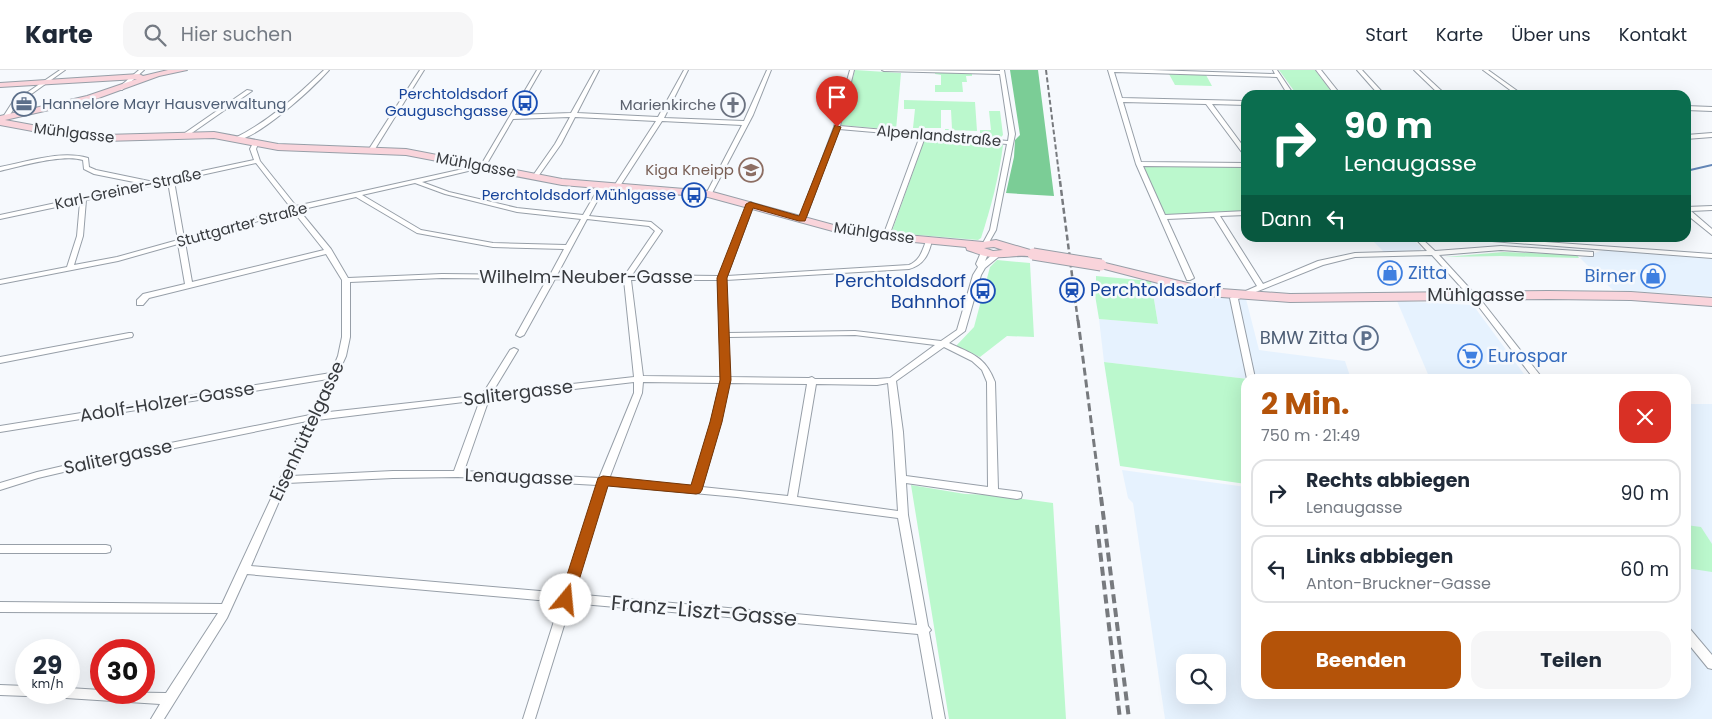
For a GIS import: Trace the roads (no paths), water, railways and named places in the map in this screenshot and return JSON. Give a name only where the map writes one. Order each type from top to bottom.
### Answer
[{"type":"street","points":[[2,119],[14,104],[63,70]]},
{"type":"street","points":[[120,88],[142,70]]},
{"type":"street","points":[[0,84],[133,77],[183,70]]},
{"type":"street","points":[[237,139],[270,118],[327,70]]},
{"type":"street","points":[[372,149],[422,70]]},
{"type":"street","points":[[483,166],[539,70]]},
{"type":"street","points":[[535,177],[574,115],[598,70]]},
{"type":"street","points":[[617,186],[660,119],[686,70]]},
{"type":"street","points":[[709,194],[750,114],[769,70]]},
{"type":"street","points":[[802,220],[837,127],[852,70]]},
{"type":"street","points":[[884,70],[1002,72],[1012,134],[994,230],[984,248],[980,264],[982,267]]},
{"type":"street","points":[[1190,278],[1139,164],[1111,70],[1219,72],[1278,76]]},
{"type":"street","points":[[1275,70],[1288,90]]},
{"type":"street","points":[[1318,70],[1334,90]]},
{"type":"street","points":[[1359,70],[1377,90]]},
{"type":"street","points":[[1416,70],[1438,90]]},
{"type":"street","points":[[1485,70],[1513,90]]},
{"type":"street","points":[[2,119],[90,98],[157,74]]},
{"type":"street","points":[[184,136],[249,91]]},
{"type":"street","points":[[1121,100],[1241,103]]},
{"type":"street","points":[[1208,102],[1241,147]]},
{"type":"street","points":[[1691,107],[1712,108]]},
{"type":"street","points":[[512,116],[574,115],[745,123]]},
{"type":"street","name":"Mühlgasse","points":[[2,119],[54,132],[104,138],[220,135],[258,147],[372,149],[406,152],[562,182],[709,194],[851,233],[948,242],[1101,265],[1142,274],[1192,289],[1290,298],[1472,295],[1631,296],[1712,302]]},
{"type":"street","name":"Alpenlandstraße","points":[[837,127],[1011,143]]},
{"type":"street","points":[[886,236],[923,134]]},
{"type":"street","points":[[1691,137],[1712,135]]},
{"type":"street","points":[[258,147],[257,161],[328,251],[346,280]]},
{"type":"street","points":[[0,176],[1,168],[82,156],[86,160],[86,168],[94,172],[140,180],[147,182],[148,185]]},
{"type":"street","name":"Karl-Greiner-Straße","points":[[0,217],[257,161]]},
{"type":"street","points":[[1139,164],[1241,165]]},
{"type":"street","name":"Stuttgarter Straße","points":[[0,282],[118,259],[294,209],[483,166]]},
{"type":"street","points":[[172,180],[189,286]]},
{"type":"street","points":[[417,182],[447,193],[517,210],[651,224],[658,229],[627,277],[639,379],[638,393],[603,481],[529,719]]},
{"type":"street","points":[[520,335],[603,185]]},
{"type":"street","points":[[357,195],[419,232],[493,245],[569,247]]},
{"type":"street","points":[[70,268],[80,236],[83,199]]},
{"type":"street","points":[[696,490],[716,422],[725,380],[722,278],[750,204]]},
{"type":"street","points":[[1691,209],[1712,208]]},
{"type":"street","points":[[1162,217],[1241,214]]},
{"type":"street","points":[[1691,214],[1712,233]]},
{"type":"street","points":[[1216,215],[1261,286]]},
{"type":"street","points":[[940,719],[903,515],[892,380],[962,331],[977,275],[982,267],[1001,249],[994,230]]},
{"type":"street","name":"Wilhelm-Neuber-Gasse","points":[[346,280],[442,276],[722,278],[909,268],[918,264],[929,240]]},
{"type":"street","points":[[1422,242],[1509,337],[1535,374]]},
{"type":"street","points":[[1495,242],[1501,248]]},
{"type":"street","points":[[1540,242],[1712,256]]},
{"type":"street","points":[[1250,374],[1234,298],[1336,258],[1355,255],[1435,254],[1501,248],[1590,254]]},
{"type":"street","points":[[140,303],[146,296],[328,251]]},
{"type":"street","name":"Eisenhüttelgasse","points":[[157,719],[225,610],[334,375],[342,356],[346,337],[346,280]]},
{"type":"street","points":[[724,335],[855,333],[944,344],[975,359],[986,369],[991,382],[993,492]]},
{"type":"street","points":[[0,360],[129,336]]},
{"type":"street","points":[[458,474],[486,396],[514,350]]},
{"type":"street","name":"Adolf-Holzer-Gasse","points":[[0,429],[334,375]]},
{"type":"street","name":"Salitergasse","points":[[0,487],[37,475],[106,459],[315,417],[486,396],[639,379],[877,382],[892,380]]},
{"type":"street","points":[[792,499],[812,380]]},
{"type":"street","name":"Lenaugasse","points":[[284,480],[403,474],[458,474],[603,481],[792,499],[903,515]]},
{"type":"street","points":[[901,479],[1017,495]]},
{"type":"street","points":[[0,549],[106,549]]},
{"type":"street","name":"Franz-Liszt-Gasse","points":[[244,569],[566,600],[925,630]]},
{"type":"street","points":[[0,607],[225,610]]},
{"type":"street","points":[[1691,638],[1712,664]]},
{"type":"street","points":[[0,690],[15,691]]},
{"type":"street","points":[[80,694],[170,698]]},
{"type":"waterway","points":[[1691,170],[1712,165]]},
{"type":"railway","points":[[1046,70],[1060,182]]},
{"type":"railway","points":[[1060,181],[1078,322]]},
{"type":"railway","points":[[1078,320],[1101,498]]},
{"type":"railway","points":[[1101,497],[1129,719]]},
{"type":"railway","points":[[1097,525],[1120,719]]},
{"type":"place","name":"Perchtoldsdorf Gauguschgasse","points":[[525,103]]},
{"type":"place","name":"Hannelore Mayr Hausverwaltung","points":[[24,104]]},
{"type":"place","name":"Marienkirche","points":[[733,105]]},
{"type":"place","name":"Kiga Kneipp","points":[[751,170]]},
{"type":"place","name":"Perchtoldsdorf Mühlgasse","points":[[694,195]]},
{"type":"place","name":"Zitta","points":[[1390,273]]},
{"type":"place","name":"Birner","points":[[1653,276]]},
{"type":"place","name":"Perchtoldsdorf","points":[[1072,290]]},
{"type":"place","name":"Perchtoldsdorf Bahnhof","points":[[983,291]]},
{"type":"place","name":"BMW Zitta","points":[[1366,338]]},
{"type":"place","name":"Eurospar","points":[[1470,356]]}]
